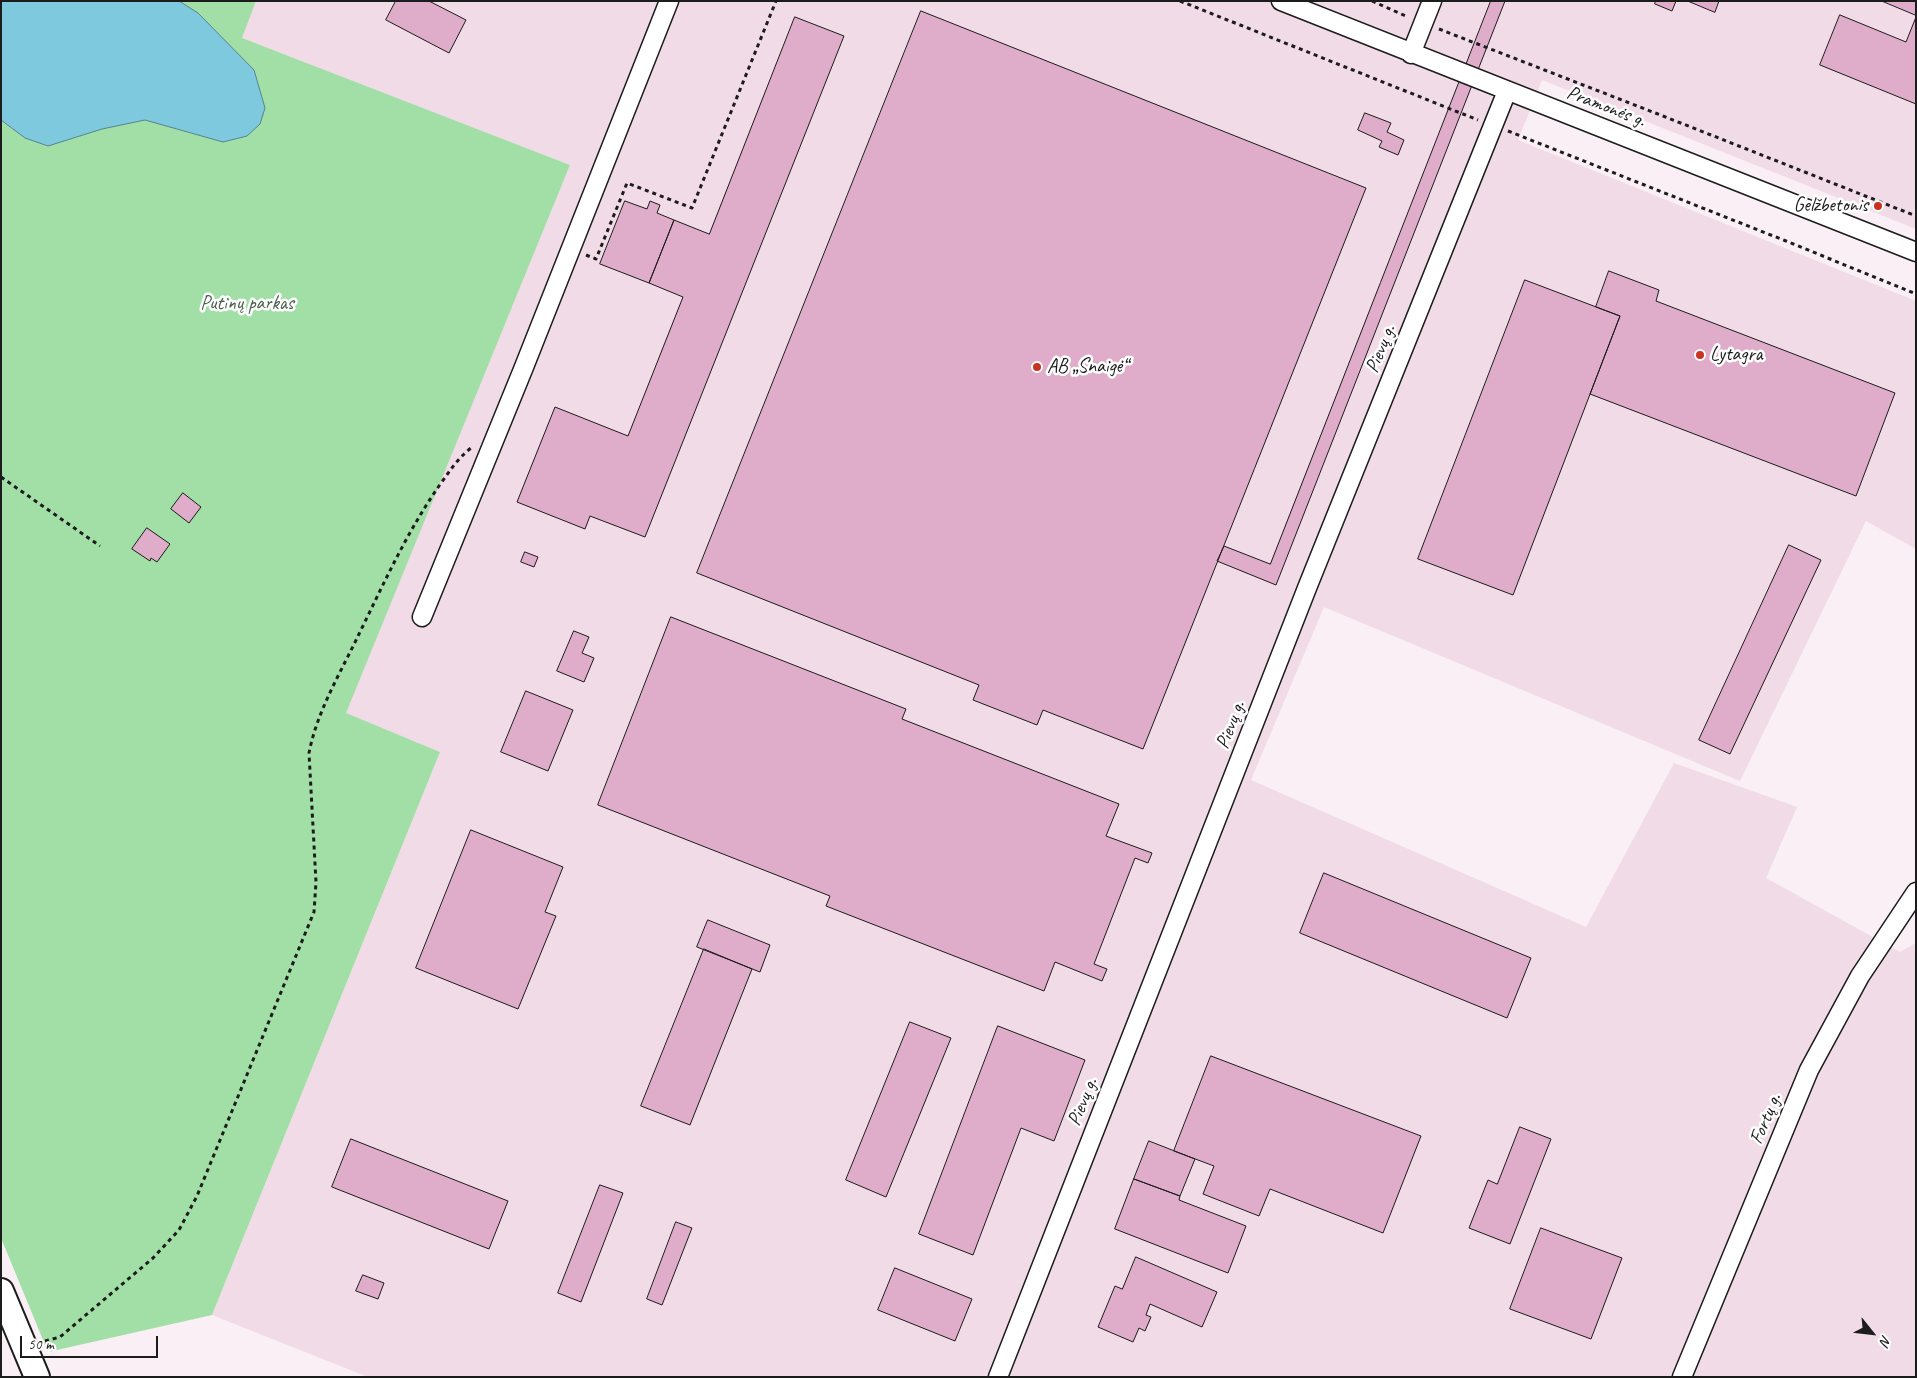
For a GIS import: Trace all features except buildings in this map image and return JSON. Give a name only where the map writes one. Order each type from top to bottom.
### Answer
[{"type":"main road","points":[[1,1291],[37,1377]]},
{"type":"street","points":[[422,617],[670,1]]},
{"type":"street","name":"Pramonės g.","points":[[1281,1],[1507,92],[1916,252]]},
{"type":"street","points":[[1411,54],[1432,1]]},
{"type":"street","name":"Pievų g.","points":[[998,1377],[1307,588],[1507,92]]},
{"type":"street","name":"Fortų g.","points":[[1682,1377],[1809,1070],[1860,976],[1916,892]]},
{"type":"path","points":[[571,249],[596,259],[627,183],[692,208],[776,1]]},
{"type":"path","points":[[1180,1],[1916,294]]},
{"type":"path","points":[[1372,1],[1423,23],[1916,216]]},
{"type":"path","points":[[25,1348],[60,1337],[153,1258],[179,1230],[192,1204],[314,912],[316,882],[309,753],[313,734],[326,702],[397,557],[426,503],[458,458],[480,441],[494,440]]},
{"type":"path","points":[[1,478],[100,546]]},
{"type":"shaded area","points":[[256,1],[1916,1],[1916,229],[1542,80],[1518,140],[1916,301],[1916,549],[1866,521],[1740,781],[1324,607],[1251,780],[1586,927],[1674,763],[1797,807],[1766,878],[1900,952],[1916,943],[1916,1377],[368,1377],[212,1315],[440,752],[345,713],[570,165],[241,38]]},
{"type":"green space","name":"Putinų parkas","points":[[1,1],[256,1],[242,38],[570,165],[346,713],[440,752],[212,1315],[48,1352],[1,1238]]},
{"type":"water","points":[[1,1],[179,1],[198,13],[254,70],[265,108],[260,124],[247,136],[223,142],[145,120],[102,129],[48,146],[25,138],[1,120]]},
{"type":"place","name":"Gelžbetonis","points":[[1878,206]]},
{"type":"place","name":"Lytagra","points":[[1700,355]]},
{"type":"place","name":"AB „Snaigė“","points":[[1037,367]]}]
